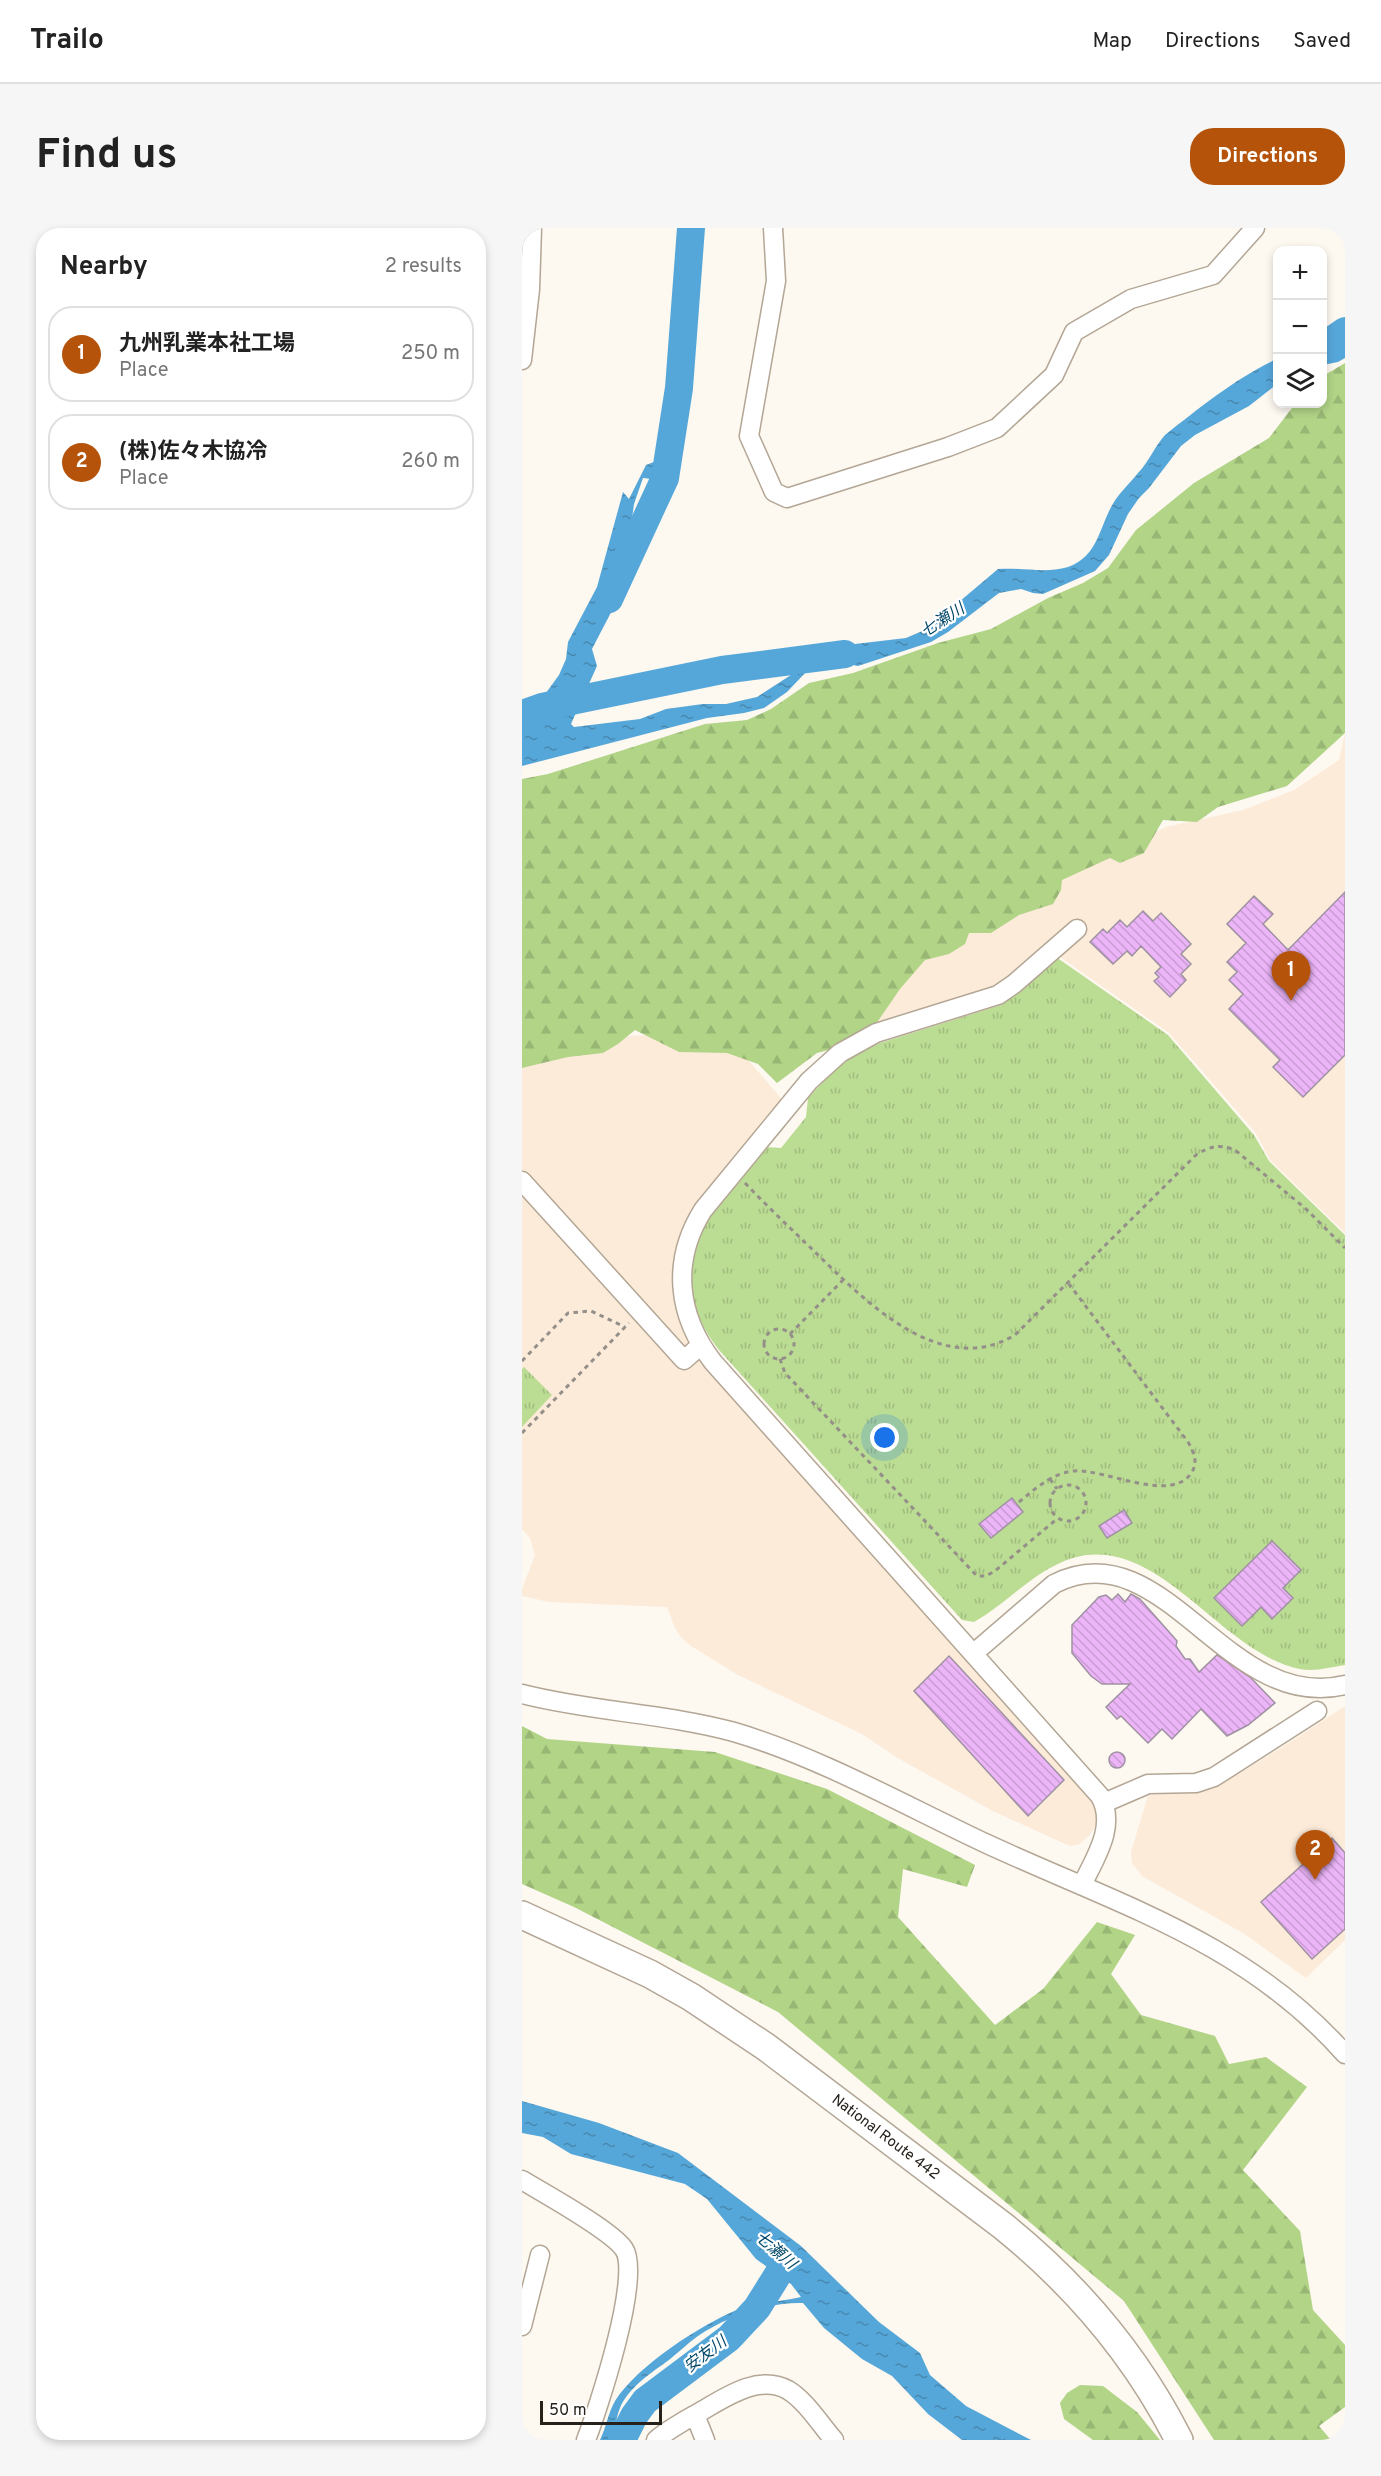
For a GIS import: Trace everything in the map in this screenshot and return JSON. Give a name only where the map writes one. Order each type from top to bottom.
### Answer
[{"type":"highway","name":"National Route 442","points":[[522,1915],[650,1974],[691,1997],[766,2047],[1003,2226],[1039,2255],[1097,2315],[1137,2367],[1179,2440]]},
{"type":"street","points":[[522,360],[530,289],[532,228]]},
{"type":"street","points":[[773,228],[776,281],[749,436],[774,492],[787,498],[948,447],[997,428],[1054,375],[1074,332],[1131,299],[1213,275],[1255,228]]},
{"type":"street","points":[[1077,929],[1014,984],[998,995],[860,1040],[840,1053],[809,1081],[693,1225],[687,1244],[683,1285],[686,1312],[701,1345],[713,1362],[1085,1777],[1104,1803],[1107,1815],[1106,1828],[1082,1885]]},
{"type":"street","points":[[522,1181],[684,1360],[701,1345]]},
{"type":"street","points":[[974,1653],[1054,1584],[1067,1577],[1102,1574],[1125,1578],[1145,1587],[1239,1659],[1268,1677],[1310,1689],[1345,1685]]},
{"type":"street","points":[[522,1694],[568,1704],[698,1724],[756,1739],[820,1766],[987,1844],[1192,1935],[1241,1965],[1294,2003],[1345,2054]]},
{"type":"street","points":[[1104,1803],[1148,1784],[1196,1783],[1209,1780],[1317,1711]]},
{"type":"street","points":[[522,2180],[590,2223],[622,2246],[627,2253],[624,2302],[617,2343],[586,2440]]},
{"type":"street","points":[[522,2326],[540,2255]]},
{"type":"street","points":[[656,2440],[742,2389],[756,2385],[779,2386],[797,2397],[834,2440]]},
{"type":"street","points":[[695,2415],[705,2440]]},
{"type":"path","points":[[739,1178],[878,1312],[939,1344],[969,1348],[1001,1343],[1015,1335],[1069,1284],[1196,1155],[1209,1147],[1224,1146],[1235,1150],[1306,1209],[1345,1248]]},
{"type":"path","points":[[790,1334],[843,1280]]},
{"type":"path","points":[[1019,1502],[1060,1473],[1077,1470],[1093,1471],[1159,1486],[1174,1486],[1191,1474],[1195,1462],[1193,1449],[1069,1284]]},
{"type":"path","points":[[522,1361],[568,1313],[591,1311],[625,1327]]},
{"type":"path","points":[[522,1433],[641,1312]]},
{"type":"path","points":[[776,1329],[790,1334],[794,1341],[790,1355],[780,1359],[774,1358],[767,1352],[765,1343],[766,1338],[776,1329]]},
{"type":"path","points":[[780,1359],[784,1373],[977,1576],[986,1576],[995,1571],[1058,1518]]},
{"type":"path","points":[[1050,1479],[1058,1489]]},
{"type":"path","points":[[1066,1485],[1078,1488],[1087,1506],[1077,1519],[1065,1521],[1058,1518],[1050,1506],[1053,1494],[1066,1485]]},
{"type":"shaded area","points":[[1345,733],[1345,1233],[1270,1160],[1255,1132],[1169,1033],[1057,955],[1062,931],[1007,980],[978,993],[868,1027],[949,908],[1053,881],[1166,827],[1243,810],[1294,790],[1339,760]]},
{"type":"shaded area","points":[[655,1035],[715,1046],[745,1056],[784,1102],[702,1196],[683,1226],[677,1252],[678,1311],[1091,1797],[1098,1810],[1097,1823],[1089,1836],[1079,1844],[1071,1846],[1063,1843],[993,1811],[896,1757],[862,1734],[738,1675],[691,1646],[681,1637],[667,1607],[549,1602],[522,1596],[522,1589],[535,1555],[530,1538],[522,1529],[522,1064],[626,1036]]},
{"type":"shaded area","points":[[1345,1706],[1345,1940],[1306,1978],[1243,1933],[1142,1876],[1132,1863],[1131,1852],[1148,1796],[1164,1791],[1198,1791],[1216,1787]]},
{"type":"green space","points":[[1345,363],[1345,733],[1287,786],[1218,807],[1197,822],[1163,820],[1144,853],[1120,863],[1110,858],[1062,880],[1061,890],[1053,904],[1019,915],[991,933],[969,933],[965,944],[949,954],[925,960],[900,989],[876,1024],[848,1045],[817,1053],[777,1083],[758,1064],[727,1053],[679,1052],[635,1030],[603,1053],[568,1057],[522,1068],[522,779],[548,774],[705,724],[747,720],[771,709],[809,683],[853,673],[938,643],[991,629],[1048,598],[1083,583],[1108,568],[1136,530],[1194,483],[1269,438],[1292,408],[1327,408],[1327,374]]},
{"type":"green space","points":[[1056,957],[1168,1035],[1254,1135],[1269,1161],[1345,1235],[1345,1665],[1305,1670],[1271,1659],[1243,1641],[1162,1578],[1134,1563],[1104,1555],[1073,1558],[1059,1563],[974,1622],[962,1620],[719,1350],[700,1320],[691,1292],[691,1266],[697,1241],[726,1194],[765,1147],[781,1148],[806,1117],[808,1098],[834,1070],[855,1055],[880,1043],[1001,1005]]},
{"type":"green space","points":[[524,1367],[552,1395],[522,1427],[522,1369]]},
{"type":"green space","points":[[522,1726],[547,1739],[715,1752],[827,1789],[975,1865],[967,1887],[903,1869],[898,1917],[995,2025],[1043,1989],[1097,1922],[1135,1935],[1111,1974],[1141,2015],[1215,2036],[1229,2064],[1266,2057],[1307,2087],[1243,2170],[1300,2231],[1313,2310],[1345,2345],[1345,2407],[1319,2426],[1331,2440],[1214,2440],[1124,2301],[778,2012],[574,1907],[522,1884]]},
{"type":"green space","points":[[1080,2385],[1103,2386],[1137,2412],[1160,2440],[1093,2440],[1064,2419],[1060,2403],[1067,2393]]},
{"type":"water","points":[[1327,332],[1345,344],[1345,358],[1327,364]]},
{"type":"water","points":[[1273,361],[1273,387],[1249,406],[1195,435],[1181,446],[1139,498],[1128,514],[1109,555],[1095,571],[1043,594],[1021,589],[999,593],[948,632],[931,642],[858,666],[848,664],[848,655],[807,671],[787,692],[764,708],[707,718],[522,766],[522,726],[559,675],[566,659],[568,642],[597,587],[623,492],[629,499],[646,465],[659,460],[663,433],[669,439],[667,454],[670,463],[675,453],[676,436],[681,433],[683,439],[683,449],[675,476],[654,469],[651,479],[643,478],[634,504],[624,579],[618,599],[592,649],[597,666],[571,724],[574,727],[640,719],[666,709],[703,704],[726,704],[757,697],[797,671],[813,654],[838,646],[906,638],[927,629],[998,569],[1050,570],[1068,567],[1078,562],[1092,548],[1117,498],[1142,469],[1165,435],[1205,404]]},
{"type":"water","points":[[522,2101],[599,2123],[678,2153],[801,2246],[879,2322],[920,2353],[930,2375],[966,2406],[1031,2440],[962,2440],[928,2414],[892,2376],[862,2359],[824,2328],[803,2303],[789,2303],[762,2308],[734,2317],[698,2336],[635,2387],[620,2408],[612,2440],[600,2440],[615,2401],[625,2388],[638,2374],[671,2348],[706,2325],[739,2309],[801,2297],[791,2284],[756,2259],[707,2199],[685,2184],[571,2154],[543,2137],[522,2133]]},
{"type":"building","points":[[1345,892],[1345,1055],[1303,1097],[1273,1067],[1280,1060],[1229,1009],[1243,994],[1229,980],[1237,972],[1227,962],[1246,943],[1227,924],[1254,896],[1273,914],[1263,924],[1288,950]]},
{"type":"building","points":[[1143,911],[1153,921],[1161,913],[1191,944],[1181,954],[1191,964],[1181,974],[1186,980],[1170,997],[1154,981],[1159,977],[1155,973],[1161,967],[1141,946],[1132,956],[1127,951],[1113,964],[1090,942],[1103,929],[1107,933],[1120,920],[1127,927]]},
{"type":"building","points":[[1012,1498],[1023,1512],[991,1538],[979,1524]]},
{"type":"building","points":[[1124,1510],[1132,1523],[1107,1538],[1099,1526]]},
{"type":"building","points":[[1272,1541],[1301,1570],[1283,1588],[1293,1598],[1272,1619],[1261,1607],[1242,1626],[1214,1598]]},
{"type":"building","points":[[1118,1594],[1125,1602],[1131,1594],[1140,1599],[1177,1641],[1176,1646],[1185,1659],[1190,1659],[1199,1672],[1217,1655],[1251,1678],[1275,1703],[1248,1725],[1227,1736],[1201,1709],[1172,1739],[1162,1729],[1148,1743],[1121,1716],[1117,1719],[1106,1707],[1130,1684],[1102,1684],[1091,1676],[1072,1653],[1072,1625],[1099,1597],[1106,1595],[1112,1600]]},
{"type":"building","points":[[949,1656],[1064,1780],[1028,1816],[914,1691]]},
{"type":"building","points":[[1114,1752],[1120,1752],[1125,1760],[1123,1766],[1114,1768],[1109,1763],[1109,1757]]},
{"type":"building","points":[[1332,1838],[1345,1853],[1345,1929],[1312,1959],[1261,1902]]},
{"type":"waterway","points":[[609,599],[665,478],[679,388],[691,228]]},
{"type":"waterway","name":"七瀬川","points":[[1327,344],[1345,331]]},
{"type":"waterway","name":"七瀬川","points":[[522,714],[542,707],[722,670],[845,654]]},
{"type":"waterway","name":"安友川","points":[[622,2440],[634,2416],[645,2401],[729,2338],[757,2308],[785,2263]]},
{"type":"place","name":"九州乳業本社工場","points":[[1291,1001]]},
{"type":"place","name":"(株)佐々木協冷","points":[[1315,1880]]}]
